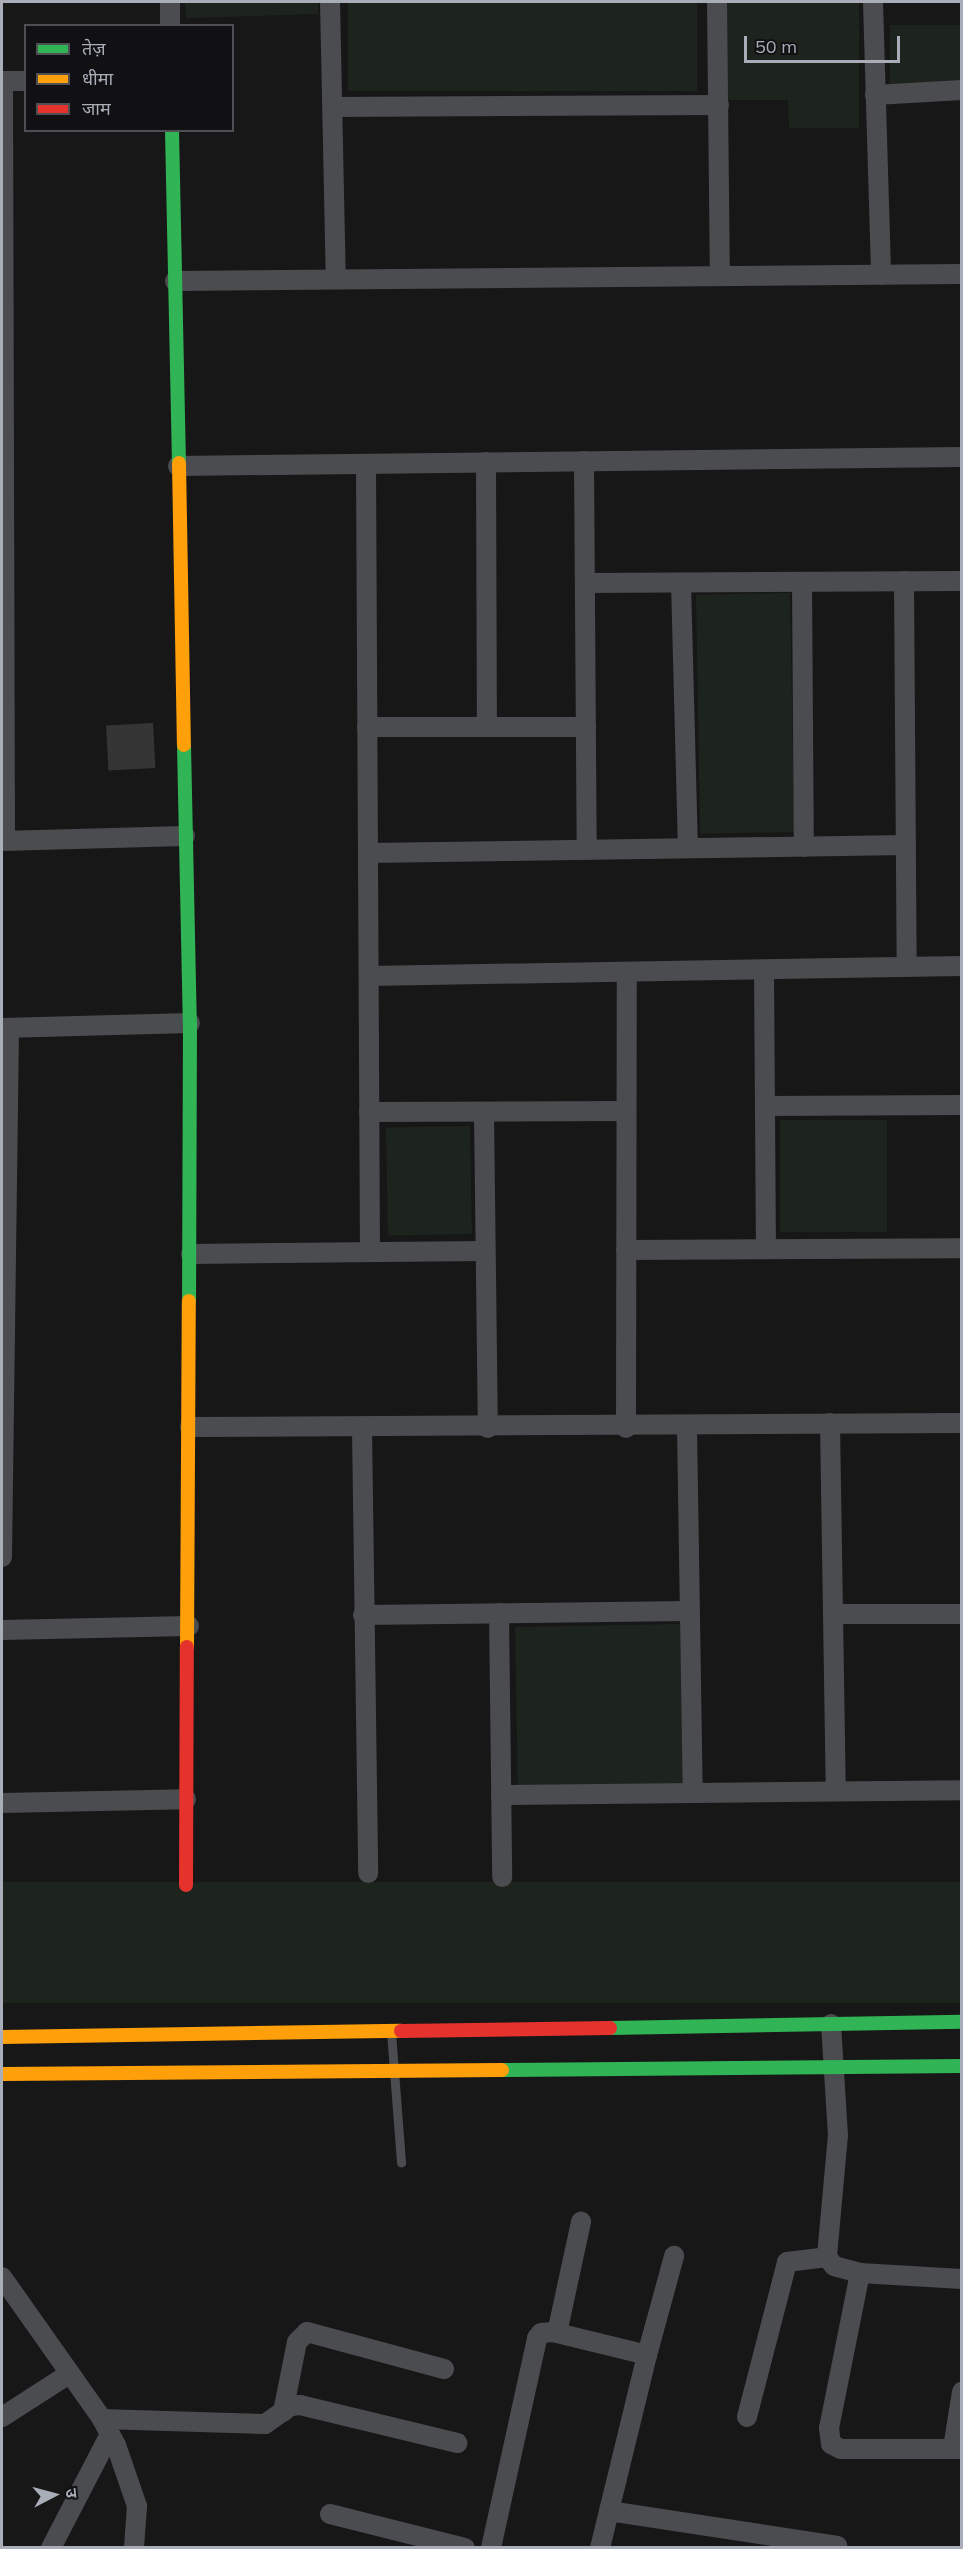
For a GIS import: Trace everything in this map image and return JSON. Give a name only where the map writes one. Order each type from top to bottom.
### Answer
[{"type":"street","points":[[170,2],[170,24]]},
{"type":"street","points":[[330,2],[336,277]]},
{"type":"street","points":[[717,2],[720,276]]},
{"type":"street","points":[[873,2],[881,274]]},
{"type":"street","points":[[24,81],[2,81],[3,841],[185,836]]},
{"type":"street","points":[[875,95],[962,90]]},
{"type":"street","points":[[333,108],[719,105]]},
{"type":"street","points":[[172,132],[190,1023],[191,1254],[186,1885]]},
{"type":"street","points":[[175,281],[336,277],[962,274]]},
{"type":"street","points":[[178,466],[962,457]]},
{"type":"street","points":[[584,461],[587,850]]},
{"type":"street","points":[[486,462],[487,727]]},
{"type":"street","points":[[366,464],[370,1252]]},
{"type":"street","points":[[904,581],[908,967]]},
{"type":"street","points":[[585,584],[962,581]]},
{"type":"street","points":[[802,582],[804,847]]},
{"type":"street","points":[[681,583],[688,848]]},
{"type":"street","points":[[367,727],[586,727]]},
{"type":"street","points":[[368,853],[906,845]]},
{"type":"street","points":[[369,976],[962,966]]},
{"type":"street","points":[[764,970],[766,1249]]},
{"type":"street","points":[[626,1428],[627,972]]},
{"type":"street","points":[[2,1557],[5,1028],[190,1023]]},
{"type":"street","points":[[765,1106],[962,1105]]},
{"type":"street","points":[[369,1112],[626,1111]]},
{"type":"street","points":[[484,1112],[488,1428]]},
{"type":"street","points":[[626,1250],[962,1248]]},
{"type":"street","points":[[191,1254],[485,1251]]},
{"type":"street","points":[[190,1426],[626,1428],[830,1423],[962,1423]]},
{"type":"street","points":[[830,1423],[836,1791]]},
{"type":"street","points":[[687,1427],[693,1793]]},
{"type":"street","points":[[362,1428],[368,1873]]},
{"type":"street","points":[[363,1615],[689,1611]]},
{"type":"street","points":[[499,1613],[502,1876]]},
{"type":"street","points":[[833,1614],[962,1614]]},
{"type":"street","points":[[2,1630],[189,1626]]},
{"type":"street","points":[[501,1795],[962,1790]]},
{"type":"street","points":[[2,1803],[186,1798]]},
{"type":"street","points":[[2,2037],[962,2022]]},
{"type":"street","points":[[831,2024],[836,2068],[838,2135],[827,2257],[834,2266],[860,2273],[962,2279]]},
{"type":"street","points":[[2,2074],[962,2066]]},
{"type":"street","points":[[557,2333],[581,2222]]},
{"type":"street","points":[[600,2547],[674,2256]]},
{"type":"street","points":[[747,2417],[787,2262],[827,2257]]},
{"type":"street","points":[[860,2273],[829,2428],[831,2444],[842,2450],[957,2448],[962,2392]]},
{"type":"street","points":[[2,2277],[106,2427],[135,2499],[138,2530],[134,2547]]},
{"type":"street","points":[[283,2412],[297,2342],[307,2332],[444,2369]]},
{"type":"street","points":[[491,2547],[537,2338],[546,2332],[557,2333],[647,2355]]},
{"type":"street","points":[[2,2417],[69,2374]]},
{"type":"street","points":[[106,2427],[255,2425],[269,2422],[291,2406],[306,2406],[458,2443]]},
{"type":"street","points":[[51,2547],[106,2427]]},
{"type":"street","points":[[609,2511],[837,2546]]},
{"type":"street","points":[[330,2514],[465,2547]]},
{"type":"lane","points":[[391,2030],[392,2072],[401,2163]]},
{"type":"shaded area","points":[[185,2],[318,2],[318,14],[186,18]]},
{"type":"shaded area","points":[[348,2],[697,2],[697,91],[348,91]]},
{"type":"shaded area","points":[[727,2],[859,2],[859,128],[789,128],[788,100],[727,100]]},
{"type":"shaded area","points":[[890,25],[961,25],[961,88],[890,88]]},
{"type":"shaded area","points":[[790,593],[794,832],[700,834],[696,595]]},
{"type":"shaded area","points":[[780,1120],[887,1120],[887,1232],[780,1232]]},
{"type":"shaded area","points":[[470,1126],[472,1234],[388,1235],[386,1127]]},
{"type":"shaded area","points":[[680,1624],[683,1788],[518,1791],[515,1627]]},
{"type":"shaded area","points":[[2,1882],[961,1882],[961,2003],[2,2003]]},
{"type":"building","points":[[153,723],[155,768],[108,770],[106,725]]},
{"type":"traffic: fast","points":[[172,132],[179,463]]},
{"type":"traffic: fast","points":[[184,745],[190,1023],[189,1301]]},
{"type":"traffic: fast","points":[[610,2028],[962,2022]]},
{"type":"traffic: fast","points":[[502,2070],[962,2066]]},
{"type":"traffic: slow","points":[[179,463],[184,745]]},
{"type":"traffic: slow","points":[[187,1647],[189,1301]]},
{"type":"traffic: slow","points":[[2,2037],[401,2031]]},
{"type":"traffic: slow","points":[[2,2074],[502,2070]]},
{"type":"traffic: jam","points":[[186,1885],[187,1647]]},
{"type":"traffic: jam","points":[[401,2031],[610,2028]]}]
